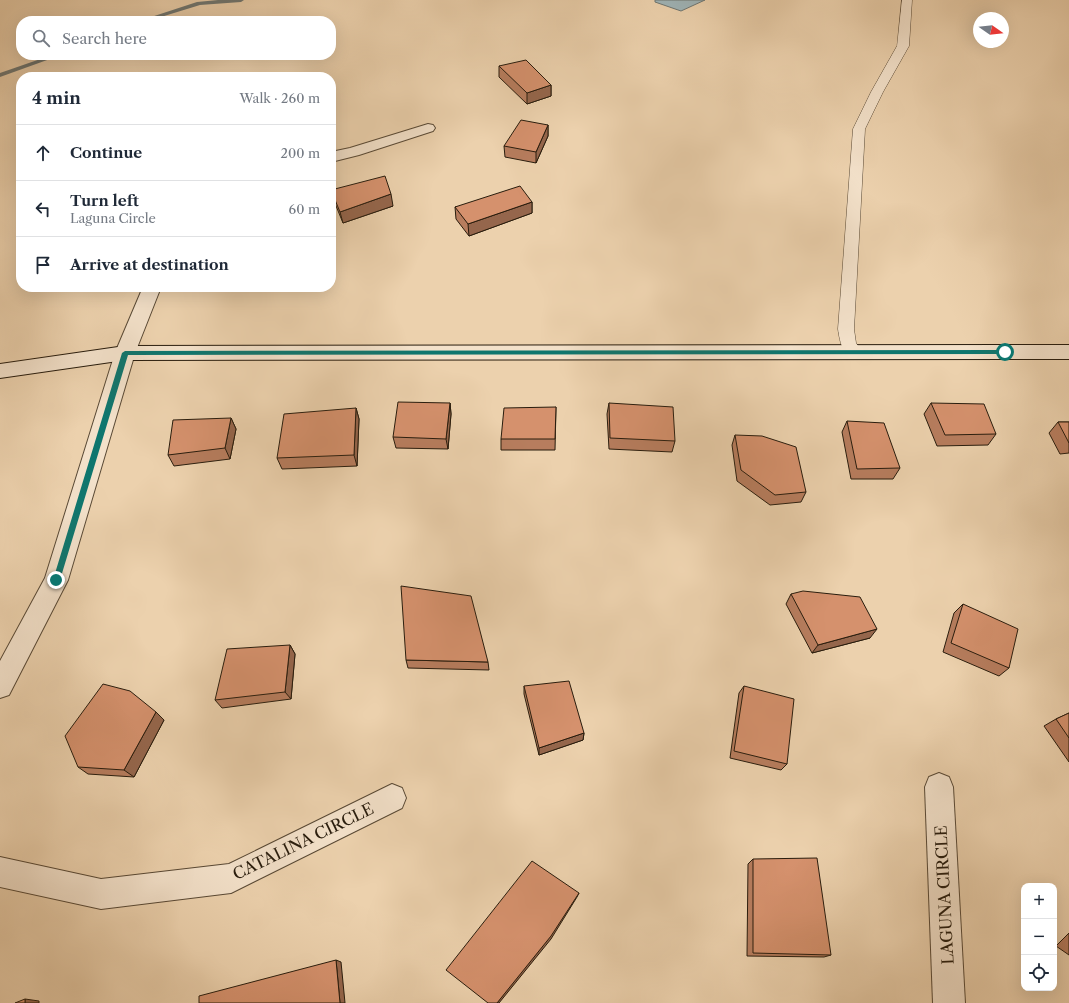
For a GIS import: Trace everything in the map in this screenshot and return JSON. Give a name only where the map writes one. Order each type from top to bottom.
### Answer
[{"type":"main road","points":[[336,156],[354,152],[428,128]]},
{"type":"main road","points":[[0,686],[56,580],[125,353],[150,292]]},
{"type":"main road","points":[[0,371],[125,353],[1069,352]]},
{"type":"main road","name":"LAGUNA CIRCLE","points":[[939,787],[949,1003]]},
{"type":"main road","name":"CATALINA CIRCLE","points":[[0,872],[102,894],[231,878],[392,798]]},
{"type":"lane","points":[[855,353],[848,345],[846,328],[859,129],[877,92],[903,46],[907,0]]},
{"type":"shaded area","points":[[655,0],[705,0],[681,11],[655,2]]},
{"type":"building","points":[[526,60],[551,85],[527,93],[499,66]]},
{"type":"building","points":[[521,120],[548,125],[536,152],[504,146]]},
{"type":"building","points":[[385,176],[391,194],[340,212],[336,202],[336,189]]},
{"type":"building","points":[[520,186],[532,202],[468,224],[455,207]]},
{"type":"building","points":[[398,402],[450,403],[446,439],[393,437]]},
{"type":"building","points":[[609,403],[673,407],[675,441],[610,438]]},
{"type":"building","points":[[931,403],[984,404],[996,434],[945,435]]},
{"type":"building","points":[[556,407],[555,439],[501,439],[504,408]]},
{"type":"building","points":[[356,408],[354,455],[277,458],[284,414]]},
{"type":"building","points":[[231,418],[225,448],[168,455],[173,420]]},
{"type":"building","points":[[847,421],[884,423],[900,468],[857,469]]},
{"type":"building","points":[[1058,422],[1069,422],[1069,443]]},
{"type":"building","points":[[735,435],[762,436],[796,447],[806,492],[775,495],[741,470]]},
{"type":"building","points":[[401,586],[471,596],[488,662],[406,660]]},
{"type":"building","points":[[803,591],[860,597],[877,629],[818,645],[791,594]]},
{"type":"building","points":[[963,604],[1018,629],[1009,668],[951,643]]},
{"type":"building","points":[[290,645],[285,692],[215,700],[227,649]]},
{"type":"building","points":[[569,681],[584,733],[539,748],[524,686]]},
{"type":"building","points":[[103,684],[130,691],[156,712],[124,770],[78,767],[65,736]]},
{"type":"building","points":[[744,686],[794,699],[787,764],[734,751]]},
{"type":"building","points":[[1069,713],[1069,738],[1056,719]]},
{"type":"building","points":[[817,858],[831,955],[753,953],[753,859]]},
{"type":"building","points":[[532,861],[579,893],[551,936],[497,1003],[488,1003],[446,970]]},
{"type":"building","points":[[336,960],[340,1003],[199,1003],[199,996]]},
{"type":"building","points":[[25,999],[25,1003],[15,1003]]},
{"type":"waterway","points":[[158,16],[199,3],[241,0]]},
{"type":"waterway","points":[[0,75],[44,60]]},
{"type":"route","points":[[56,580],[125,353],[1005,352]]}]
